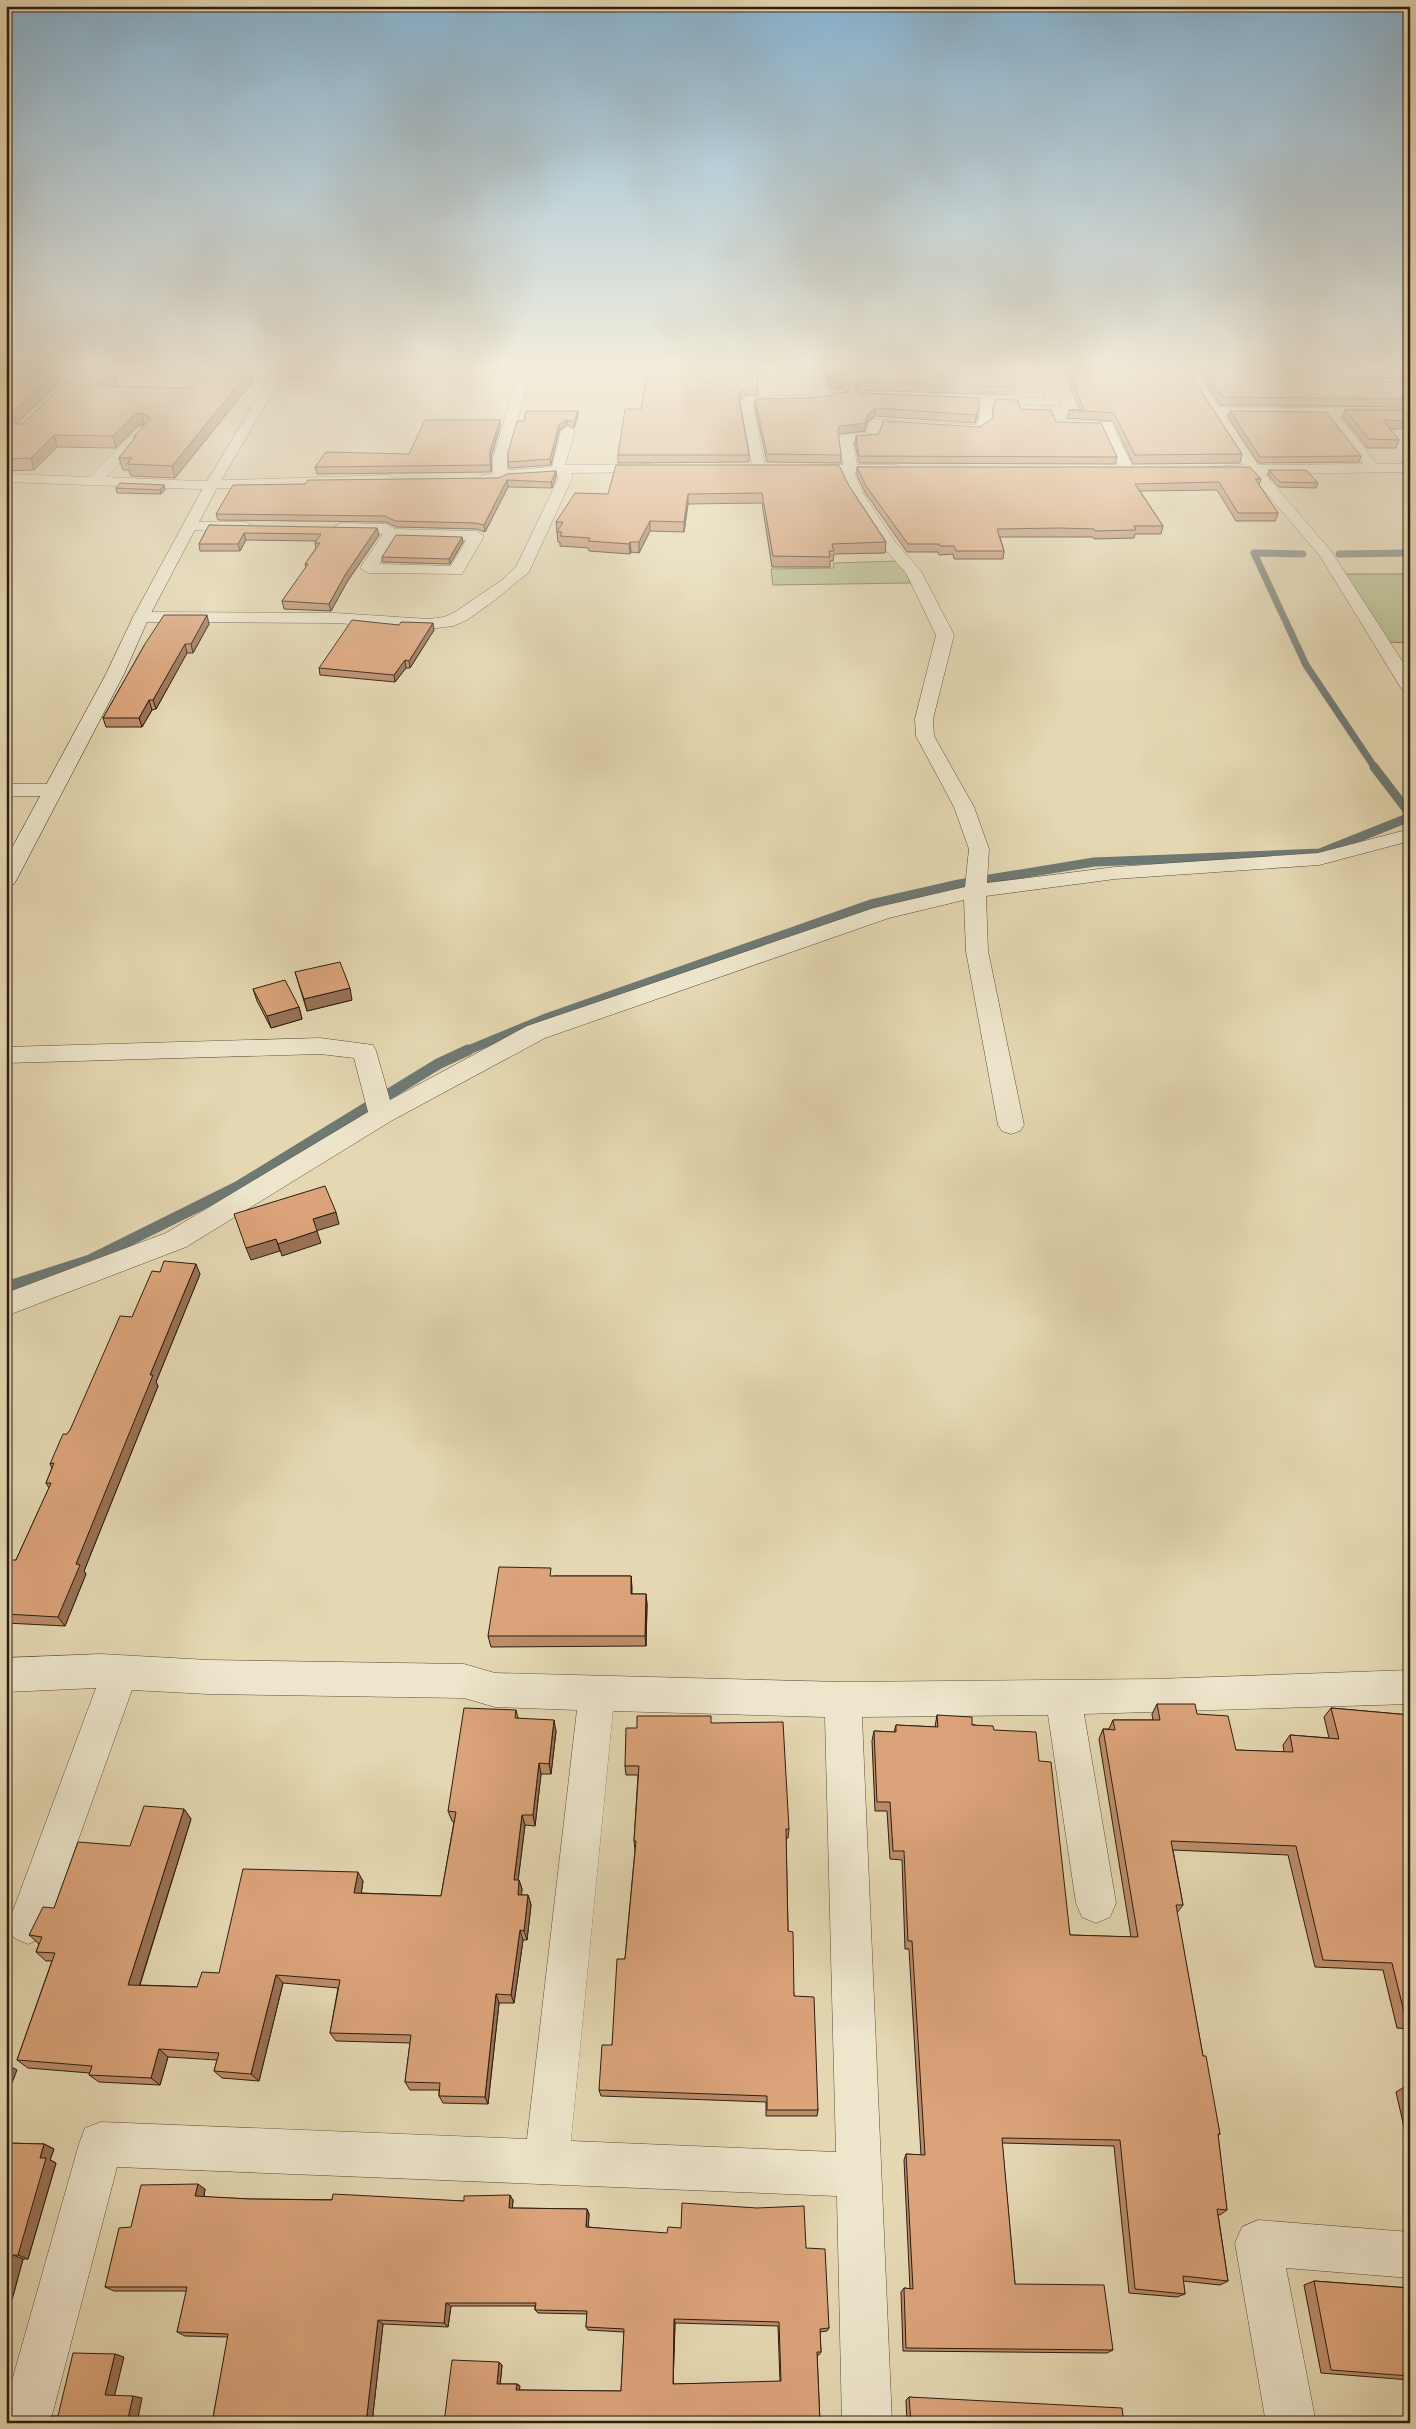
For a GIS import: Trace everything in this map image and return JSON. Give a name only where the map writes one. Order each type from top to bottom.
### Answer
[{"type":"street","points":[[102,480],[198,485],[351,480]]},
{"type":"street","points":[[6,880],[115,674],[141,618],[214,480]]},
{"type":"street","points":[[141,618],[279,617],[335,618],[429,624],[447,622],[489,597],[523,569],[564,480]]},
{"type":"street","points":[[852,480],[857,495],[890,546],[914,571],[945,635],[924,719],[925,736],[964,806],[979,849],[975,891],[976,951],[1011,1125]]},
{"type":"street","points":[[1263,480],[1326,554],[1410,688]]},
{"type":"street","points":[[190,527],[262,527]]},
{"type":"street","points":[[329,528],[386,529],[391,533],[476,536],[456,571],[368,568],[391,533]]},
{"type":"street","points":[[6,790],[52,790]]},
{"type":"street","points":[[6,1305],[176,1240],[382,1115],[536,1032],[872,916],[975,891],[1115,873],[1319,860],[1410,835]]},
{"type":"street","points":[[6,1055],[320,1046],[364,1051],[382,1115]]},
{"type":"street","points":[[6,1675],[120,1672],[208,1677],[464,1681],[495,1690],[844,1700],[1167,1696],[1410,1687]]},
{"type":"street","points":[[28,1924],[120,1672]]},
{"type":"street","points":[[546,2163],[597,1693]]},
{"type":"street","points":[[1063,1697],[1096,1903]]},
{"type":"street","points":[[844,1700],[867,2423]]},
{"type":"street","points":[[25,2423],[100,2144],[860,2175]]},
{"type":"street","points":[[1291,2423],[1258,2243],[1410,2255]]},
{"type":"green space","points":[[900,561],[904,565],[910,583],[773,585],[771,569],[834,568],[833,563]]},
{"type":"green space","points":[[1343,574],[1410,574],[1410,643],[1389,642]]},
{"type":"building","points":[[308,480],[507,480],[484,525],[475,523],[395,521],[385,516],[216,514],[233,485],[305,484]]},
{"type":"building","points":[[515,480],[552,480],[551,482]]},
{"type":"building","points":[[612,480],[846,480],[886,542],[832,544],[834,551],[829,551],[830,557],[773,556],[762,493],[688,494],[684,522],[650,521],[639,542],[630,542],[629,544],[588,541],[590,538],[560,536],[562,532],[557,532],[563,522],[556,522],[575,493],[608,494]]},
{"type":"building","points":[[863,480],[1256,480],[1278,513],[1238,513],[1219,482],[1135,484],[1163,526],[1134,526],[1136,530],[1095,531],[1094,529],[1059,528],[997,529],[1004,551],[956,551],[954,546],[908,544]]},
{"type":"building","points":[[1278,480],[1316,480],[1318,483],[1280,482]]},
{"type":"building","points":[[120,483],[164,485],[160,490],[116,488]]},
{"type":"building","points":[[209,525],[377,528],[345,575],[329,604],[282,601],[308,564],[305,564],[320,543],[315,543],[321,534],[244,533],[238,544],[199,544]]},
{"type":"building","points":[[396,535],[462,537],[449,559],[382,557]]},
{"type":"building","points":[[164,615],[207,615],[191,644],[185,644],[153,700],[149,700],[139,718],[103,718],[145,644]]},
{"type":"building","points":[[352,620],[399,625],[401,622],[433,623],[409,661],[405,660],[394,675],[319,668]]},
{"type":"building","points":[[340,962],[350,988],[304,999],[295,972]]},
{"type":"building","points":[[285,980],[299,1007],[267,1016],[253,989]]},
{"type":"building","points":[[325,1186],[336,1212],[313,1219],[317,1231],[278,1244],[276,1239],[246,1248],[234,1214]]},
{"type":"building","points":[[164,1261],[196,1264],[76,1564],[80,1565],[58,1617],[6,1614],[6,1564],[8,1560],[16,1560],[51,1483],[46,1483],[54,1463],[50,1464],[63,1434],[67,1434],[70,1430],[120,1316],[132,1317],[152,1271],[160,1272]]},
{"type":"building","points":[[499,1567],[551,1568],[550,1576],[631,1576],[631,1594],[646,1594],[645,1636],[488,1636]]},
{"type":"building","points":[[1157,1704],[1195,1704],[1197,1714],[1228,1716],[1236,1750],[1293,1752],[1290,1735],[1339,1739],[1331,1708],[1410,1715],[1410,2021],[1406,2020],[1392,1963],[1323,1960],[1296,1846],[1171,1841],[1183,1905],[1176,1905],[1203,2056],[1206,2056],[1220,2134],[1218,2134],[1227,2210],[1217,2209],[1228,2281],[1183,2276],[1185,2294],[1135,2289],[1120,2140],[1002,2138],[1015,2284],[1104,2285],[1113,2350],[906,2348],[904,2288],[913,2289],[906,2154],[925,2155],[912,1941],[908,1941],[904,1851],[893,1851],[890,1802],[877,1802],[874,1731],[896,1732],[896,1725],[938,1727],[937,1715],[972,1717],[972,1725],[993,1726],[994,1730],[1036,1732],[1039,1761],[1051,1762],[1070,1935],[1138,1937],[1103,1729],[1115,1730],[1113,1720],[1160,1720]]},
{"type":"building","points":[[464,1708],[516,1710],[515,1718],[554,1720],[549,1764],[539,1763],[533,1815],[522,1815],[514,1880],[519,1880],[518,1895],[528,1895],[524,1931],[520,1930],[511,1995],[496,1994],[485,2097],[439,2096],[440,2083],[405,2082],[411,2035],[330,2033],[340,1980],[276,1975],[251,2074],[214,2071],[219,2053],[159,2049],[151,2078],[89,2075],[92,2066],[17,2060],[55,1953],[36,1952],[42,1937],[29,1935],[43,1907],[54,1908],[78,1842],[130,1846],[144,1806],[184,1809],[128,1985],[197,1987],[202,1972],[219,1973],[243,1869],[358,1872],[354,1893],[441,1896],[456,1812],[448,1811]]},
{"type":"building","points":[[637,1716],[711,1716],[711,1723],[783,1722],[789,1829],[786,1829],[788,1931],[793,1932],[794,1996],[814,1997],[818,2110],[767,2110],[767,2096],[599,2090],[602,2045],[612,2045],[617,1959],[625,1959],[636,1841],[634,1841],[639,1766],[625,1766],[626,1728],[637,1728]]},
{"type":"building","points":[[1406,2086],[1410,2086],[1410,2100]]},
{"type":"building","points":[[6,2143],[44,2144],[40,2158],[46,2158],[18,2255],[13,2255],[6,2278]]},
{"type":"building","points":[[198,2184],[195,2196],[250,2199],[332,2200],[333,2194],[464,2201],[464,2196],[510,2195],[509,2208],[587,2209],[586,2227],[667,2233],[668,2227],[681,2228],[682,2203],[757,2208],[804,2206],[806,2248],[825,2249],[829,2328],[820,2329],[821,2352],[817,2352],[820,2423],[444,2423],[452,2360],[499,2362],[497,2384],[517,2384],[516,2390],[621,2391],[624,2329],[586,2327],[587,2311],[535,2310],[536,2303],[446,2303],[444,2323],[378,2320],[366,2423],[212,2423],[228,2334],[177,2332],[187,2287],[105,2287],[119,2228],[131,2227],[141,2185]],"holes":[[[674,2319],[779,2322],[781,2381],[673,2384]]]},
{"type":"building","points":[[1314,2281],[1410,2288],[1410,2376],[1331,2370]]},
{"type":"building","points":[[73,2353],[115,2354],[105,2395],[133,2396],[127,2423],[49,2423],[51,2416],[58,2416]]},
{"type":"building","points":[[909,2397],[1122,2408],[1124,2423],[911,2423]]},
{"type":"waterway","points":[[1303,554],[1254,553],[1306,665],[1375,768]]},
{"type":"waterway","points":[[1339,554],[1410,553]]},
{"type":"waterway","points":[[1374,767],[1410,814]]},
{"type":"waterway","points":[[466,1051],[546,1018],[871,904],[959,884],[1094,862],[1320,853],[1410,817]]},
{"type":"waterway","points":[[6,1287],[90,1260],[237,1187],[438,1064],[468,1050]]}]
